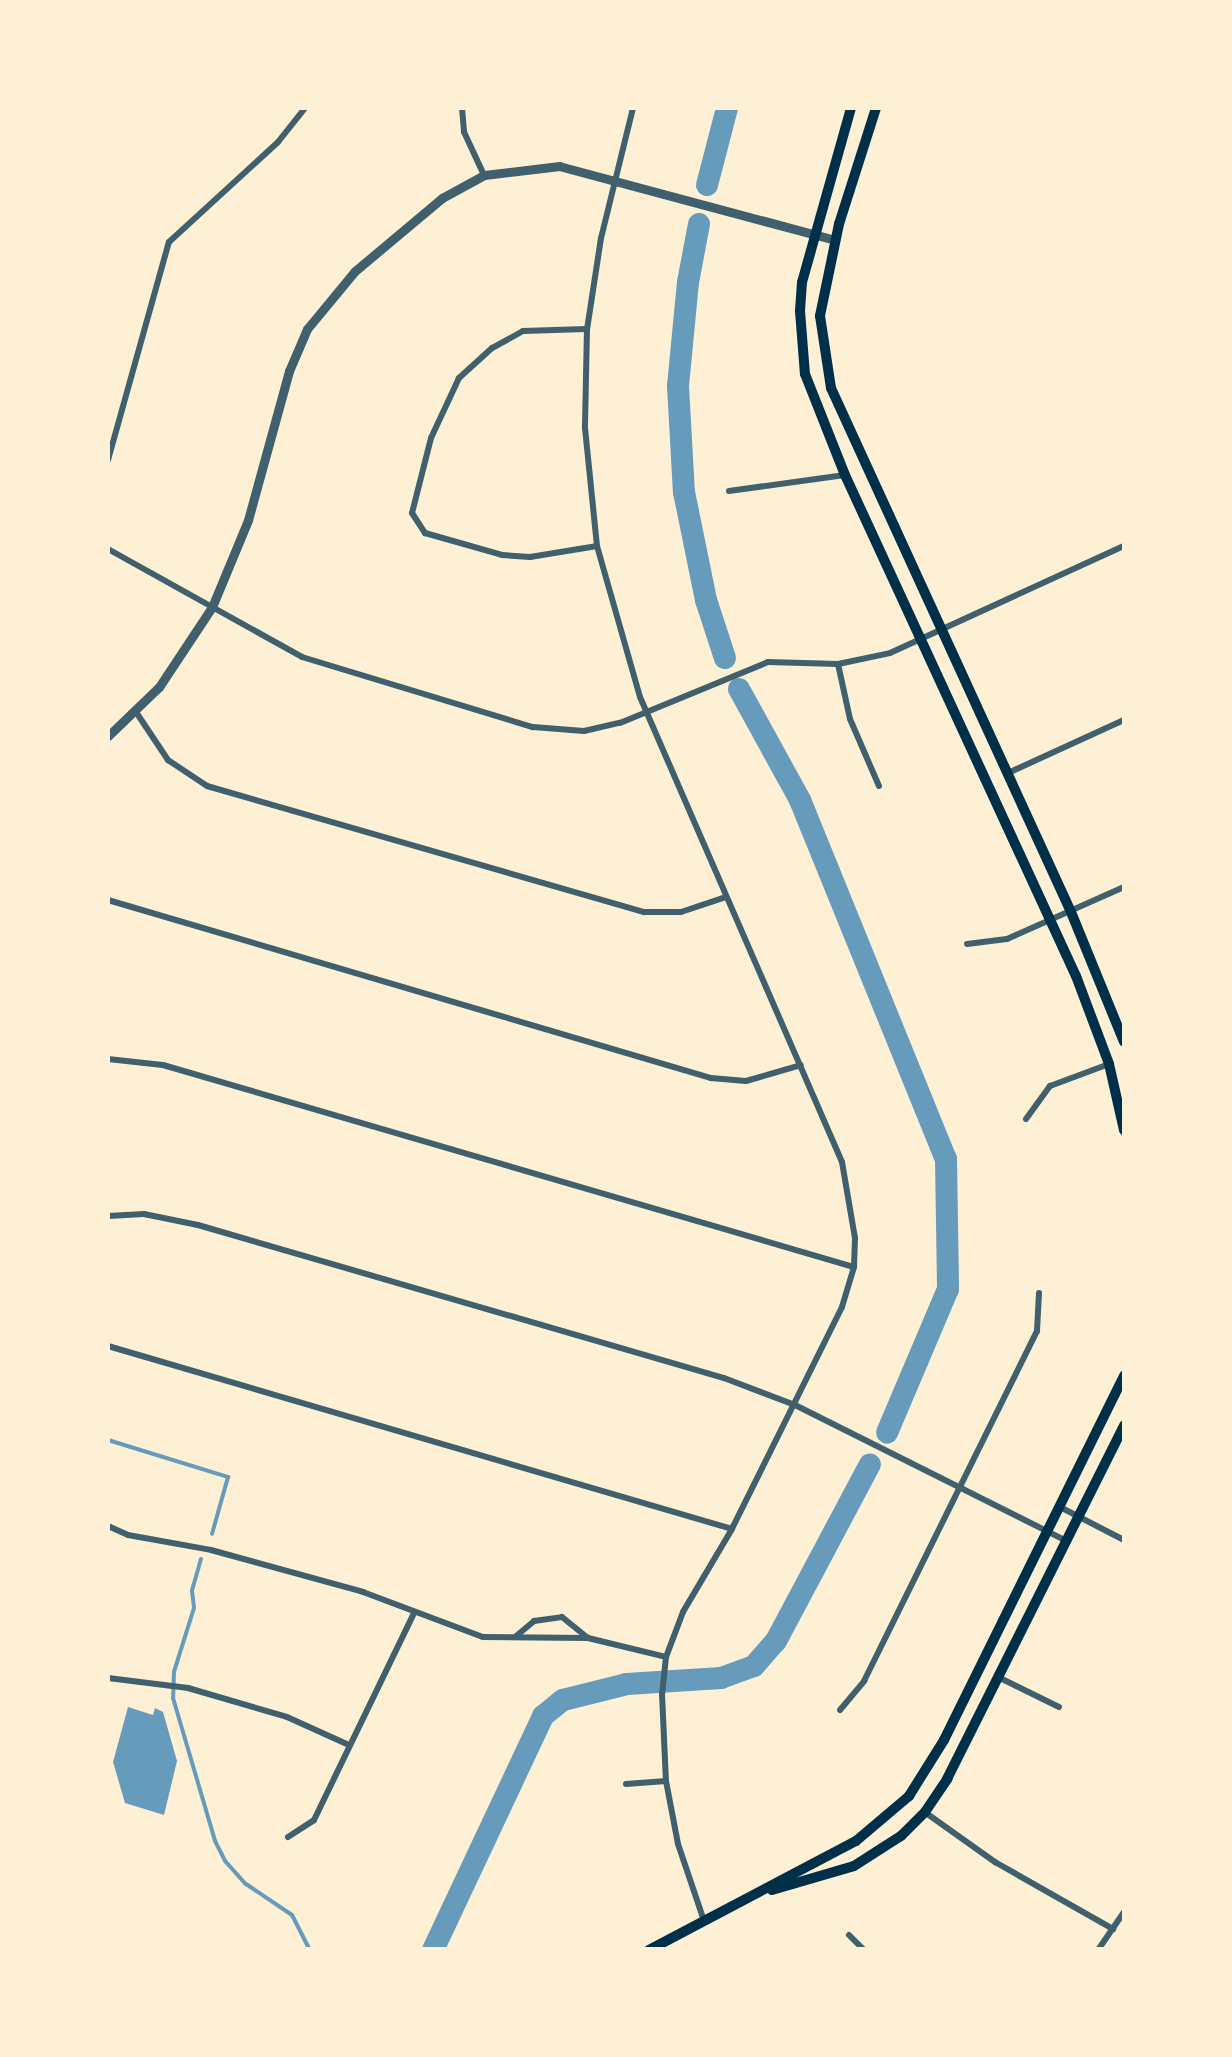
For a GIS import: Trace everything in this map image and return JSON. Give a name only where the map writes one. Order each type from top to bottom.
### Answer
[{"type":"main road","points":[[851,108],[802,282],[802,352],[816,409],[1050,920],[1109,1064],[1124,1130]]},
{"type":"main road","points":[[876,108],[835,240],[820,316],[831,388],[1071,912],[1124,1042]]},
{"type":"main road","points":[[650,1950],[702,1918],[766,1891],[870,1832],[909,1796],[944,1740],[1124,1374]]},
{"type":"main road","points":[[766,1891],[811,1882],[854,1866],[901,1836],[925,1812],[948,1778],[1124,1425]]},
{"type":"street","points":[[108,460],[168,242],[278,142],[305,108]]},
{"type":"street","points":[[462,108],[464,132],[484,175]]},
{"type":"street","points":[[632,108],[614,178],[587,329],[585,428],[597,546],[622,646],[646,711],[801,1065],[849,1187],[856,1238],[854,1267],[842,1308],[732,1529],[683,1612],[666,1657],[662,1694],[666,1781],[678,1844],[702,1918]]},
{"type":"street","points":[[108,736],[159,687],[212,607],[248,520],[289,371],[307,329],[355,271],[442,198],[484,175],[546,165],[614,178],[835,240]]},
{"type":"street","points":[[587,329],[523,331],[492,348],[460,378],[431,438],[412,513],[425,533],[502,554],[530,557],[597,546]]},
{"type":"street","points":[[729,491],[845,475]]},
{"type":"street","points":[[108,549],[302,657],[533,727],[584,730],[646,711],[768,662],[838,664],[875,658],[922,641],[1124,546]]},
{"type":"street","points":[[838,664],[850,719],[879,786]]},
{"type":"street","points":[[136,712],[168,760],[208,786],[644,912],[681,912],[726,897]]},
{"type":"street","points":[[1007,774],[1124,720]]},
{"type":"street","points":[[968,944],[1007,940],[1124,886]]},
{"type":"street","points":[[108,900],[711,1078],[746,1081],[801,1065]]},
{"type":"street","points":[[108,1059],[163,1065],[854,1267]]},
{"type":"street","points":[[1026,1119],[1050,1086],[1109,1064]]},
{"type":"street","points":[[108,1216],[144,1214],[198,1225],[724,1378],[795,1405],[1067,1542]]},
{"type":"street","points":[[840,1710],[864,1681],[1037,1332],[1038,1294]]},
{"type":"street","points":[[108,1346],[732,1529]]},
{"type":"street","points":[[1060,1508],[1124,1540]]},
{"type":"street","points":[[108,1526],[128,1535],[211,1550],[363,1592],[473,1635],[588,1638],[666,1657]]},
{"type":"street","points":[[288,1836],[314,1820],[414,1613]]},
{"type":"street","points":[[514,1638],[534,1621],[562,1617],[588,1638]]},
{"type":"street","points":[[998,1677],[1059,1707]]},
{"type":"street","points":[[108,1678],[188,1688],[288,1717],[349,1745]]},
{"type":"street","points":[[626,1784],[666,1781]]},
{"type":"street","points":[[925,1812],[995,1862],[1113,1929]]},
{"type":"street","points":[[1098,1950],[1124,1912]]},
{"type":"street","points":[[850,1936],[864,1950]]},
{"type":"water","points":[[128,1707],[153,1715],[155,1708],[163,1712],[177,1761],[164,1815],[125,1803],[113,1762]]},
{"type":"waterway","points":[[707,185],[727,108]]},
{"type":"waterway","points":[[699,224],[688,282],[678,386],[684,492],[706,600],[725,658]]},
{"type":"waterway","points":[[739,689],[800,800],[946,1159],[948,1289],[887,1433]]},
{"type":"waterway","points":[[108,1440],[228,1477],[212,1534]]},
{"type":"waterway","points":[[433,1950],[543,1716],[563,1700],[627,1684],[721,1678],[754,1666],[776,1641],[870,1464]]},
{"type":"waterway","points":[[201,1559],[192,1591],[194,1608],[174,1672],[173,1698],[215,1841],[225,1861],[246,1884],[292,1915],[310,1950]]}]
